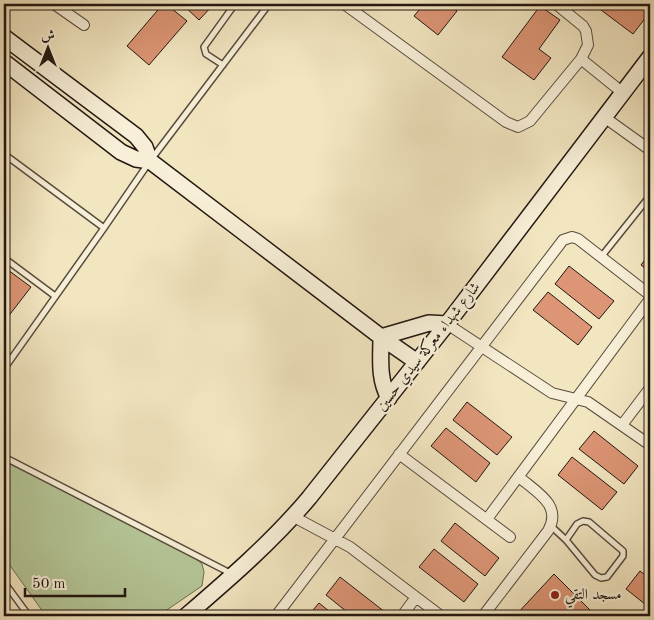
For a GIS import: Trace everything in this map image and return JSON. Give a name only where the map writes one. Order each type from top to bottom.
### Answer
[{"type":"main road","points":[[4,38],[136,136],[145,147],[150,161]]},
{"type":"main road","name":"شارع شهداء معركة سيدي حسين","points":[[186,616],[234,575],[294,517],[448,324],[650,57]]},
{"type":"main road","points":[[4,62],[121,152],[136,159],[150,161],[381,337],[418,362]]},
{"type":"main road","points":[[381,337],[429,323],[448,324]]},
{"type":"main road","points":[[381,337],[380,374],[382,384],[389,398]]},
{"type":"street","points":[[54,4],[84,25]]},
{"type":"street","points":[[344,4],[512,125],[518,127],[530,121],[581,59],[588,45],[586,32],[578,21],[556,4]]},
{"type":"street","points":[[581,59],[623,93]]},
{"type":"street","points":[[604,117],[650,150]]},
{"type":"street","points":[[276,616],[563,240],[575,237],[650,297],[487,520]]},
{"type":"street","points":[[448,324],[552,393],[588,402],[650,445]]},
{"type":"street","points":[[622,425],[650,388]]},
{"type":"street","points":[[399,454],[510,537]]},
{"type":"street","points":[[483,616],[550,526],[553,514],[548,502],[519,477]]},
{"type":"street","points":[[294,517],[335,537],[350,547],[441,616]]},
{"type":"street","points":[[402,616],[416,597]]},
{"type":"lane","points":[[223,65],[206,54],[204,47],[235,4]]},
{"type":"lane","points":[[5,365],[56,296],[150,161],[269,4]]},
{"type":"lane","points":[[4,154],[104,228]]},
{"type":"lane","points":[[602,257],[648,197]]},
{"type":"lane","points":[[4,258],[56,296]]},
{"type":"lane","points":[[4,457],[234,575]]},
{"type":"lane","points":[[550,526],[566,540],[595,575],[600,578],[610,575],[624,553],[621,547],[586,521],[580,522],[566,540]]},
{"type":"lane","points":[[4,582],[29,616]]},
{"type":"green space","points":[[4,461],[193,556],[202,564],[204,572],[202,586],[158,616],[46,616],[4,557]]},
{"type":"building","points":[[163,4],[166,4],[187,21],[149,65],[127,46]]},
{"type":"building","points":[[182,4],[214,4],[199,20]]},
{"type":"building","points":[[424,4],[448,4],[457,11],[438,35],[414,16]]},
{"type":"building","points":[[593,4],[650,4],[650,12],[633,34]]},
{"type":"building","points":[[540,6],[560,20],[539,49],[551,58],[534,80],[502,57]]},
{"type":"building","points":[[650,253],[650,272],[641,265]]},
{"type":"building","points":[[569,266],[614,301],[599,319],[555,284]]},
{"type":"building","points":[[4,267],[31,287],[4,322]]},
{"type":"building","points":[[548,292],[592,327],[578,345],[533,310]]},
{"type":"building","points":[[467,402],[512,437],[497,455],[453,420]]},
{"type":"building","points":[[446,428],[490,463],[476,482],[431,446]]},
{"type":"building","points":[[594,431],[638,466],[624,484],[579,449]]},
{"type":"building","points":[[572,457],[617,492],[602,510],[558,475]]},
{"type":"building","points":[[455,523],[499,558],[485,576],[441,541]]},
{"type":"building","points":[[434,549],[478,584],[464,602],[419,567]]},
{"type":"building","points":[[640,571],[650,579],[650,608],[626,589]]},
{"type":"building","name":"مسجد التقي","points":[[554,574],[596,616],[515,616]]},
{"type":"building","points":[[340,577],[385,612],[382,616],[352,616],[326,595]]},
{"type":"building","points":[[319,603],[335,616],[308,616]]},
{"type":"place","name":"مسجد التقي","points":[[555,595]]}]
